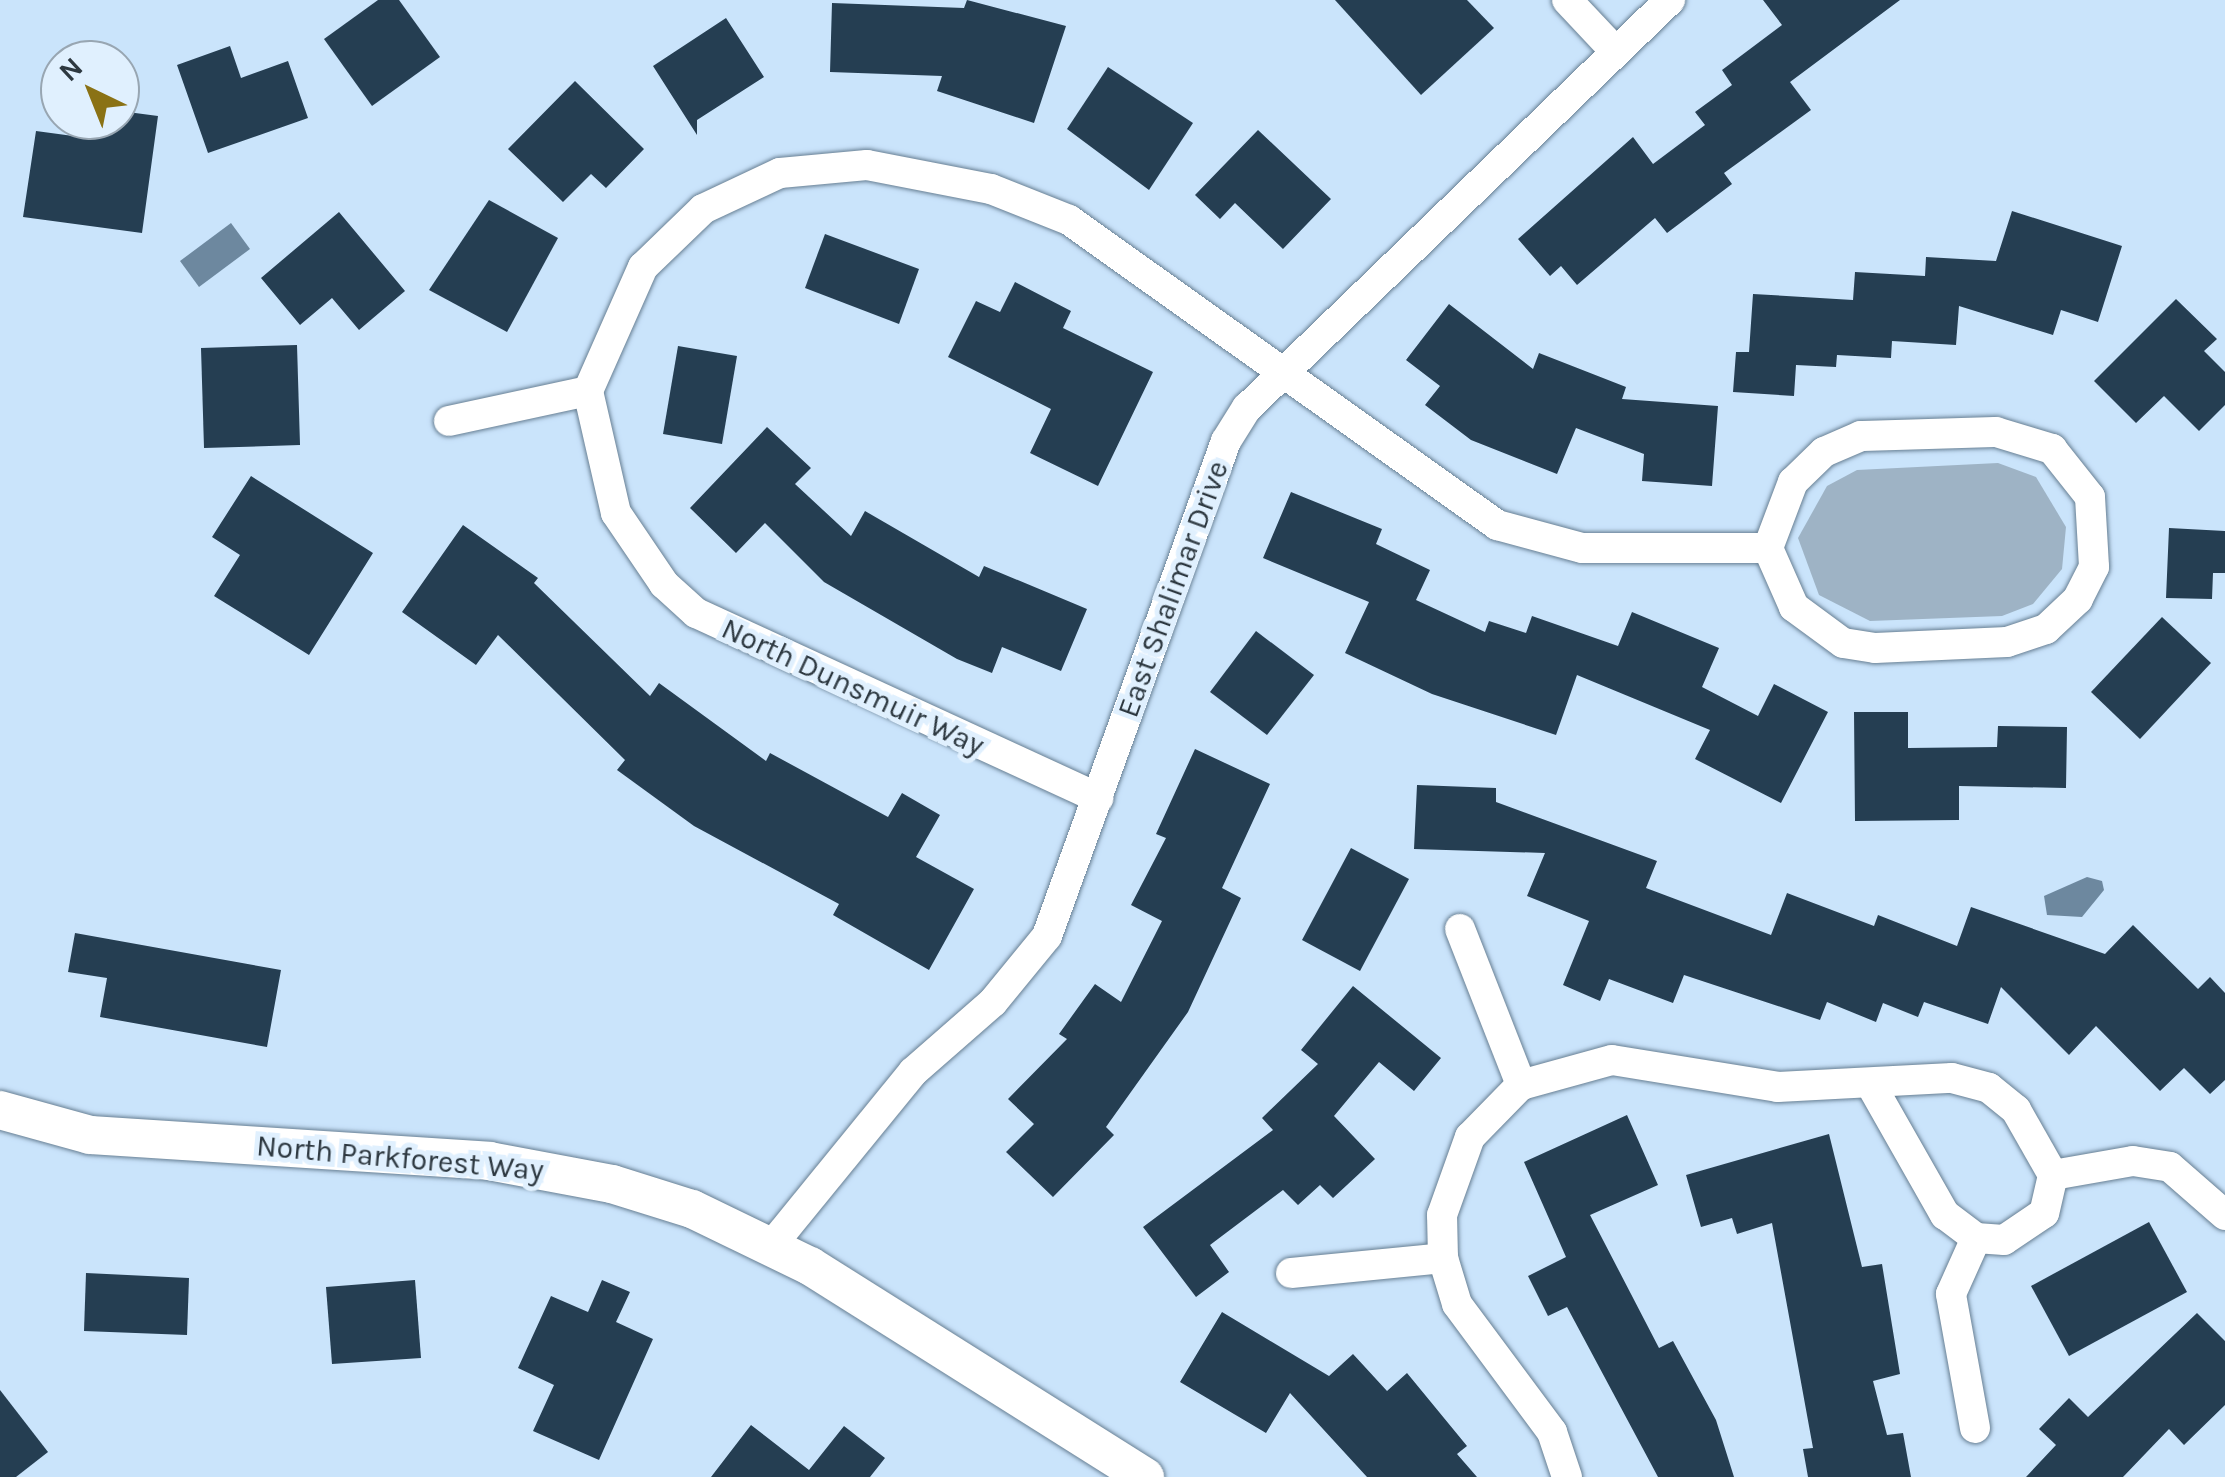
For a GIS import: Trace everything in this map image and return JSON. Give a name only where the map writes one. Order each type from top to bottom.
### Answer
[{"type":"street","points":[[1566,0],[1616,52]]},
{"type":"street","name":"East Shalimar Drive","points":[[772,1245],[912,1072],[1024,970],[1064,898],[1226,441],[1276,373],[1670,0]]},
{"type":"street","points":[[450,422],[588,391],[622,303],[670,236],[739,188],[824,166],[867,166],[1032,202],[1069,220],[1276,373],[1460,502],[1539,540],[1582,548],[1768,548]]},
{"type":"street","name":"North Dunsmuir Way","points":[[588,391],[616,513],[664,584],[696,613],[1099,798]]},
{"type":"street","points":[[1996,432],[2052,450],[2078,472],[2097,538],[2078,599],[2046,629],[2007,642],[1875,648],[1843,643],[1813,626],[1778,585],[1768,548],[1792,482],[1824,452],[1861,436],[1996,432]]},
{"type":"street","points":[[1460,928],[1520,1085]]},
{"type":"street","points":[[1567,1477],[1552,1432],[1457,1304],[1443,1258],[1452,1174],[1470,1136],[1520,1085],[1612,1060],[1778,1087],[1952,1078],[1989,1088],[2016,1110],[2053,1176],[2044,1212],[2028,1230],[2004,1240],[1976,1238],[1945,1215],[1871,1084]]},
{"type":"street","name":"North Parkforest Way","points":[[0,1110],[90,1135],[489,1160],[572,1174],[692,1209],[772,1245],[1145,1477]]},
{"type":"street","points":[[2053,1176],[2133,1161],[2170,1167],[2225,1216]]},
{"type":"street","points":[[1975,1428],[1951,1294],[1976,1238]]},
{"type":"street","points":[[1290,1273],[1443,1258]]},
{"type":"shaded area","points":[[231,223],[250,249],[199,287],[180,261]]},
{"type":"shaded area","points":[[1998,463],[2036,477],[2066,527],[2062,569],[2033,604],[2002,616],[1870,621],[1819,595],[1798,538],[1827,486],[1857,470]]},
{"type":"shaded area","points":[[2087,877],[2102,881],[2104,890],[2082,917],[2047,915],[2044,896]]},
{"type":"building","points":[[378,0],[399,0],[440,57],[372,106],[324,39]]},
{"type":"building","points":[[967,0],[1066,26],[1034,123],[937,91],[942,76],[830,72],[832,3],[964,8]]},
{"type":"building","points":[[1335,0],[1467,0],[1494,28],[1421,95]]},
{"type":"building","points":[[1763,0],[1900,0],[1790,82],[1811,110],[1724,173],[1732,184],[1667,233],[1655,218],[1577,285],[1561,266],[1550,276],[1518,239],[1633,137],[1653,164],[1705,125],[1695,112],[1732,85],[1722,70],[1782,25]]},
{"type":"building","points":[[726,18],[764,77],[697,120],[697,135],[653,66]]},
{"type":"building","points":[[230,46],[241,78],[288,61],[308,118],[208,153],[177,65]]},
{"type":"building","points":[[1108,67],[1193,123],[1149,190],[1067,129]]},
{"type":"building","points":[[575,81],[644,149],[606,188],[591,174],[563,202],[508,149]]},
{"type":"building","points":[[140,114],[158,116],[142,233],[23,217],[36,131],[40,132],[40,140],[140,140]]},
{"type":"building","points":[[1258,130],[1331,199],[1283,249],[1235,203],[1220,219],[1195,195]]},
{"type":"building","points":[[489,200],[558,238],[507,332],[429,290]]},
{"type":"building","points":[[2012,211],[2122,246],[2098,322],[2061,310],[2053,335],[1959,306],[1956,345],[1892,341],[1891,358],[1837,355],[1836,367],[1796,365],[1794,396],[1733,392],[1736,352],[1749,352],[1753,294],[1853,300],[1855,272],[1925,276],[1926,257],[1996,261]]},
{"type":"building","points":[[339,212],[405,291],[359,330],[332,298],[300,325],[261,278]]},
{"type":"building","points":[[825,234],[919,269],[899,324],[805,288]]},
{"type":"building","points":[[1015,282],[1071,311],[1063,328],[1153,372],[1098,486],[1030,453],[1051,409],[948,357],[976,301],[1000,312]]},
{"type":"building","points":[[2176,299],[2217,339],[2204,351],[2225,372],[2225,405],[2199,431],[2164,396],[2136,423],[2094,381]]},
{"type":"building","points":[[1449,304],[1533,369],[1539,353],[1626,387],[1622,399],[1718,406],[1712,486],[1642,481],[1644,454],[1576,428],[1557,474],[1471,440],[1425,405],[1440,386],[1406,360]]},
{"type":"building","points":[[297,345],[300,445],[204,448],[201,348]]},
{"type":"building","points":[[678,346],[737,356],[722,444],[663,434]]},
{"type":"building","points":[[767,427],[811,468],[795,484],[851,536],[865,511],[979,577],[984,566],[1087,609],[1061,671],[1002,647],[992,673],[957,659],[824,582],[765,523],[736,553],[690,508]]},
{"type":"building","points":[[251,476],[373,553],[309,655],[214,596],[240,555],[212,537]]},
{"type":"building","points":[[1291,492],[1382,529],[1376,544],[1430,570],[1416,600],[1485,632],[1489,621],[1526,633],[1532,616],[1618,646],[1632,612],[1719,648],[1702,687],[1758,716],[1774,684],[1828,712],[1781,803],[1695,759],[1710,730],[1577,675],[1556,735],[1432,694],[1345,653],[1369,602],[1263,558]]},
{"type":"building","points":[[463,525],[538,578],[534,583],[650,696],[659,683],[766,761],[770,753],[888,817],[902,793],[940,815],[916,857],[974,889],[929,970],[833,915],[839,904],[694,826],[617,770],[625,760],[498,635],[476,665],[402,612]]},
{"type":"building","points":[[2169,528],[2225,531],[2225,573],[2213,573],[2212,599],[2166,598]]},
{"type":"building","points":[[2162,617],[2211,663],[2140,739],[2091,692]]},
{"type":"building","points":[[1256,631],[1314,675],[1267,735],[1210,692]]},
{"type":"building","points":[[1854,712],[1908,712],[1908,748],[1997,747],[1998,726],[2067,727],[2066,788],[1959,786],[1959,820],[1855,821]]},
{"type":"building","points":[[1195,749],[1270,784],[1222,888],[1241,898],[1188,1012],[1106,1127],[1114,1135],[1053,1197],[1006,1152],[1034,1124],[1008,1099],[1067,1039],[1059,1034],[1095,984],[1121,1002],[1162,921],[1131,905],[1166,838],[1156,834]]},
{"type":"building","points":[[1417,785],[1496,788],[1496,802],[1657,861],[1646,888],[1771,935],[1787,893],[1874,926],[1878,915],[1957,946],[1971,907],[2105,954],[2133,925],[2198,989],[2210,977],[2225,993],[2225,1080],[2210,1094],[2184,1068],[2160,1091],[2096,1026],[2069,1055],[2001,987],[1988,1024],[1924,1002],[1918,1017],[1883,1003],[1876,1022],[1827,1002],[1820,1020],[1684,975],[1673,1003],[1609,979],[1600,1001],[1563,985],[1589,921],[1527,896],[1545,853],[1414,849]]},
{"type":"building","points":[[1351,848],[1409,879],[1360,971],[1302,940]]},
{"type":"building","points":[[75,933],[281,970],[267,1047],[100,1017],[107,978],[68,972]]},
{"type":"building","points":[[1353,986],[1441,1058],[1414,1091],[1379,1062],[1334,1116],[1375,1159],[1333,1198],[1320,1185],[1298,1205],[1283,1190],[1210,1245],[1229,1272],[1196,1297],[1143,1227],[1273,1130],[1262,1118],[1318,1064],[1301,1050]]},
{"type":"building","points":[[1627,1115],[1658,1185],[1590,1215],[1659,1348],[1673,1341],[1716,1420],[1734,1477],[1658,1477],[1567,1307],[1548,1316],[1528,1276],[1566,1257],[1524,1162]]},
{"type":"building","points":[[1829,1134],[1862,1267],[1882,1264],[1900,1374],[1873,1381],[1887,1435],[1903,1433],[1911,1477],[1808,1477],[1803,1449],[1813,1448],[1772,1223],[1737,1234],[1732,1218],[1701,1227],[1686,1175]]},
{"type":"building","points":[[2149,1222],[2187,1292],[2069,1356],[2031,1286]]},
{"type":"building","points":[[86,1273],[189,1278],[187,1335],[84,1331]]},
{"type":"building","points":[[415,1280],[421,1358],[332,1364],[326,1287]]},
{"type":"building","points":[[602,1280],[630,1292],[616,1322],[653,1339],[599,1460],[533,1431],[554,1385],[518,1368],[551,1296],[588,1312]]},
{"type":"building","points":[[1222,1312],[1329,1376],[1353,1354],[1387,1391],[1407,1373],[1467,1446],[1457,1454],[1477,1477],[1367,1477],[1290,1393],[1266,1433],[1180,1382]]},
{"type":"building","points":[[2197,1313],[2225,1341],[2225,1405],[2184,1445],[2169,1429],[2123,1477],[2026,1477],[2056,1445],[2039,1429],[2069,1398],[2088,1417]]},
{"type":"building","points":[[0,1390],[48,1452],[16,1477],[0,1477]]},
{"type":"building","points":[[751,1425],[809,1470],[844,1426],[885,1458],[870,1477],[711,1477]]}]
